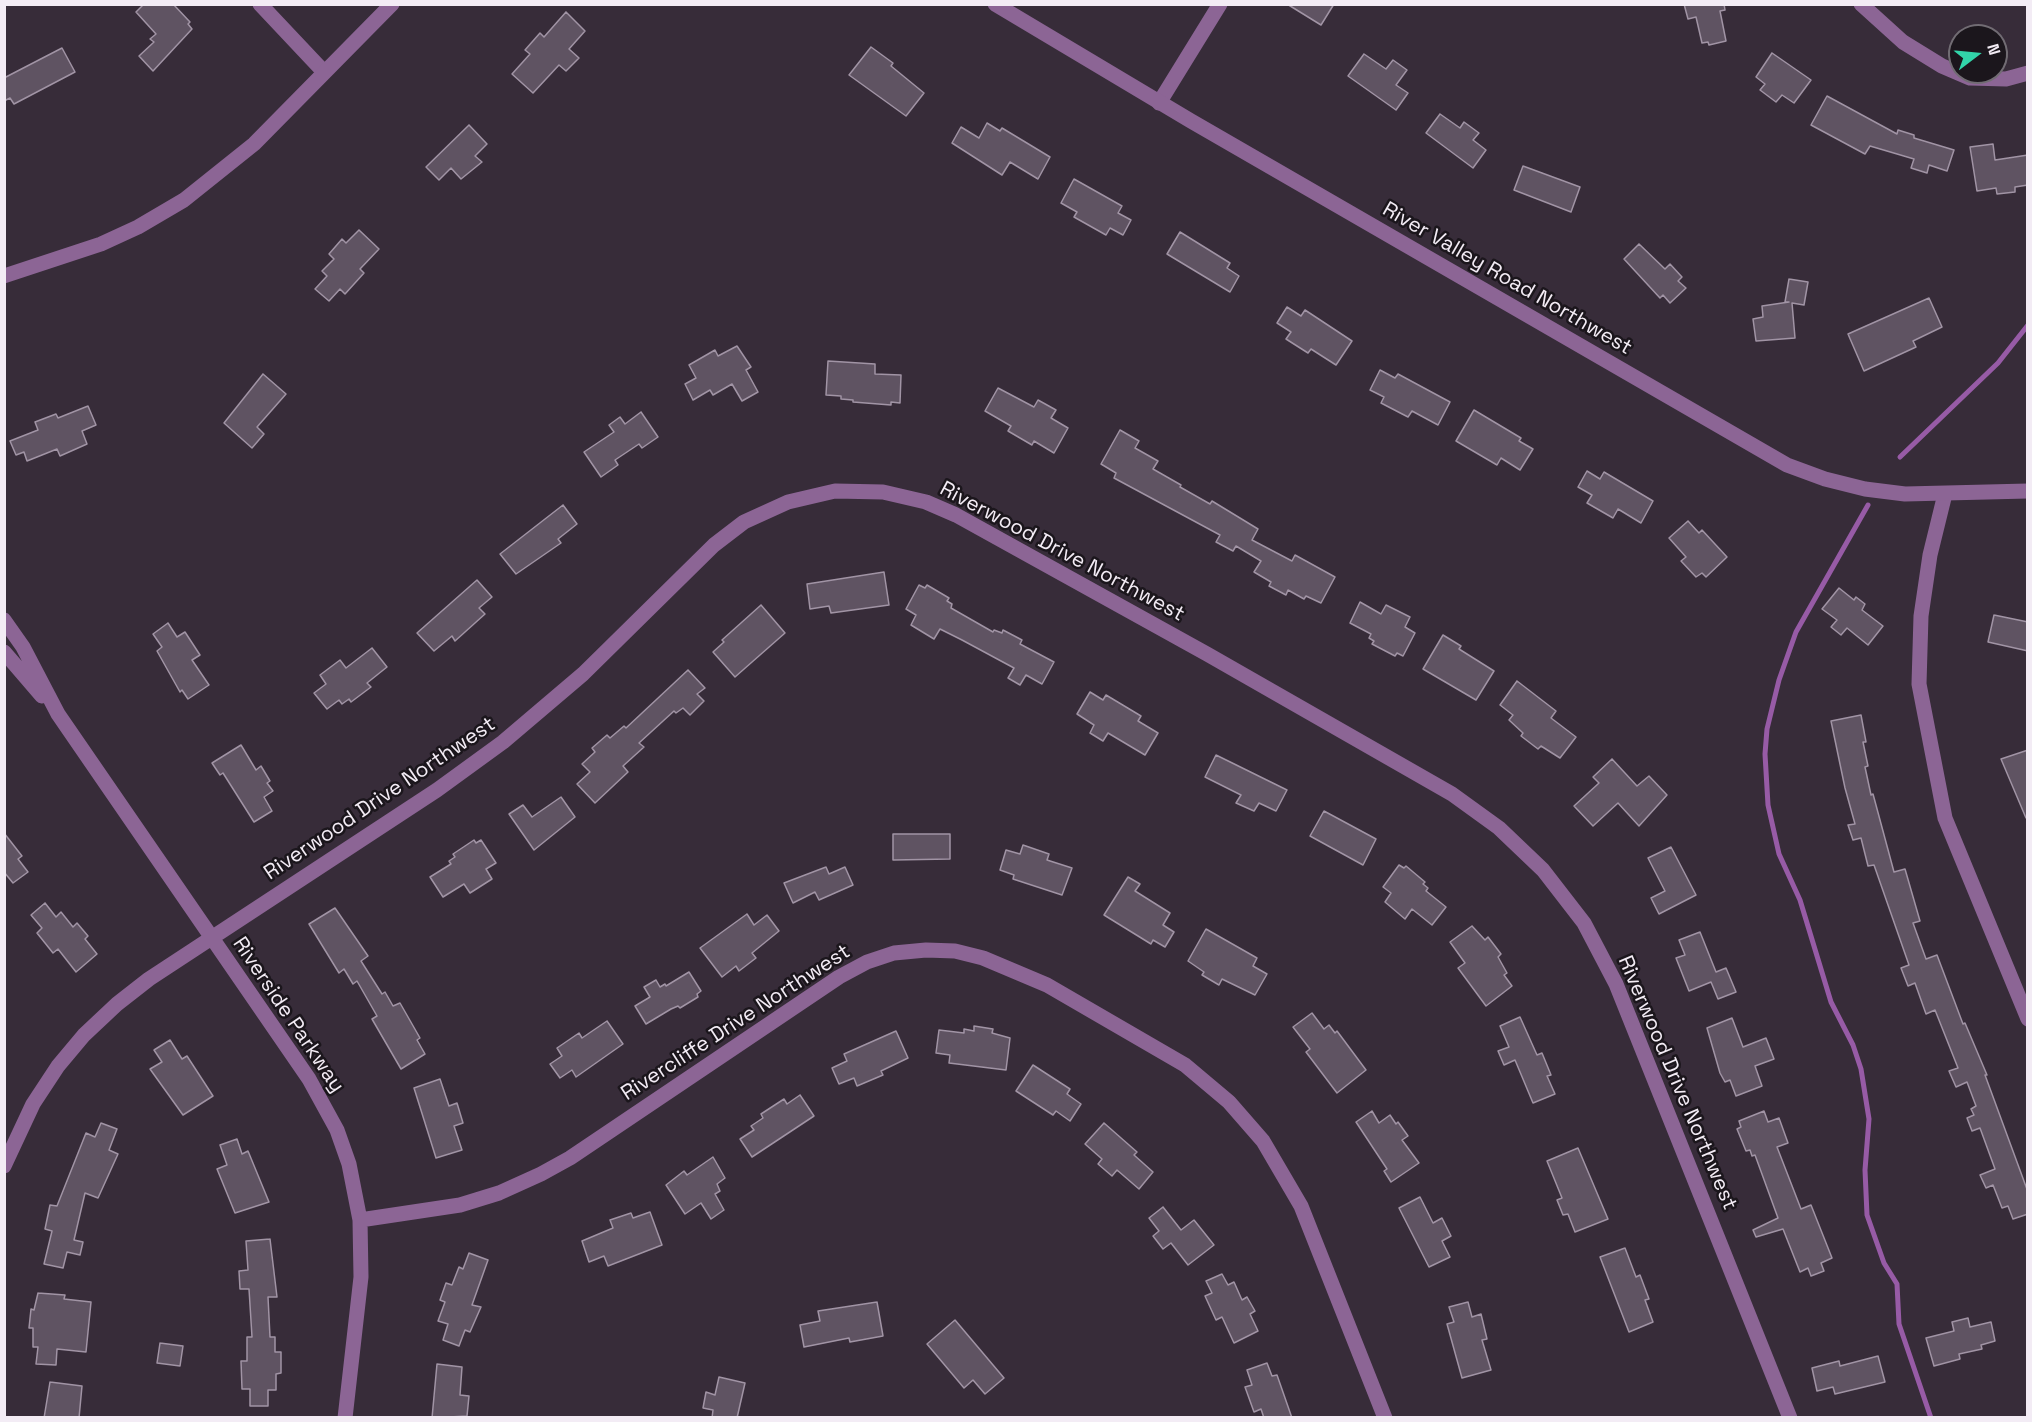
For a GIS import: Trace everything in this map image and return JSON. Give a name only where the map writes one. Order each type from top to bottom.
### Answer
[{"type":"street","points":[[260,4],[324,72]]},
{"type":"street","points":[[4,276],[61,260],[101,244],[138,227],[184,200],[254,144],[392,4]]},
{"type":"street","name":"River Valley Road Northwest","points":[[995,4],[1159,103],[1787,465],[1825,479],[1864,489],[1905,494],[2028,491]]},
{"type":"street","points":[[1159,103],[1220,4]]},
{"type":"street","points":[[1861,4],[1903,42],[1942,66],[1970,78],[2006,79],[2028,74]]},
{"type":"street","name":"Riverwood Drive Northwest","points":[[4,1166],[33,1104],[58,1066],[84,1035],[117,1004],[211,938],[437,790],[503,742],[583,674],[714,544],[744,522],[788,502],[835,491],[883,492],[926,502],[956,515],[1118,604],[1452,794],[1499,828],[1543,870],[1584,923],[1616,984],[1790,1418]]},
{"type":"street","points":[[1946,494],[1930,555],[1921,616],[1919,684],[1945,818],[2028,1018]]},
{"type":"street","name":"Riverside Parkway","points":[[4,620],[23,647],[58,714]]},
{"type":"street","name":"Riverside Parkway","points":[[4,652],[58,714],[324,1102],[348,1164],[360,1220],[361,1277],[345,1418]]},
{"type":"street","name":"Rivercliffe Drive Northwest","points":[[360,1220],[460,1205],[531,1179],[570,1158],[839,977],[867,962],[894,953],[926,950],[955,951],[983,958],[1047,986],[1185,1065],[1229,1102],[1263,1141],[1301,1206],[1385,1418]]},
{"type":"building","points":[[144,4],[173,4],[190,22],[188,24],[192,29],[153,71],[139,56],[154,42],[150,39],[156,34],[136,12]]},
{"type":"building","points":[[1287,4],[1334,4],[1321,25]]},
{"type":"building","points":[[1684,4],[1724,4],[1725,10],[1720,11],[1726,41],[1709,45],[1708,42],[1702,43],[1696,17],[1688,19]]},
{"type":"building","points":[[566,12],[585,31],[569,49],[579,58],[566,71],[559,65],[533,93],[512,74],[530,54],[525,50],[540,33],[544,37]]},
{"type":"building","points":[[871,47],[893,63],[891,66],[924,93],[906,116],[849,75]]},
{"type":"building","points":[[62,48],[75,72],[14,104],[10,98],[4,101],[4,78]]},
{"type":"building","points":[[1772,53],[1811,80],[1794,103],[1782,95],[1776,102],[1760,90],[1765,84],[1756,77]]},
{"type":"building","points":[[1364,54],[1386,69],[1393,60],[1407,70],[1396,85],[1408,93],[1396,110],[1348,76]]},
{"type":"building","points":[[1827,96],[1897,134],[1898,130],[1914,135],[1914,138],[1954,150],[1947,171],[1929,165],[1927,173],[1911,168],[1914,159],[1870,146],[1865,154],[1811,125]]},
{"type":"building","points":[[1440,114],[1460,128],[1464,122],[1479,133],[1473,140],[1486,150],[1473,168],[1426,133]]},
{"type":"building","points":[[987,123],[1000,131],[1002,128],[1050,157],[1038,179],[1010,162],[1002,175],[952,143],[961,127],[979,138]]},
{"type":"building","points":[[469,125],[487,144],[475,156],[482,162],[461,179],[451,168],[439,180],[426,167]]},
{"type":"building","points":[[1993,144],[1995,160],[2028,155],[2028,185],[2015,187],[2015,192],[1997,194],[1996,188],[1977,191],[1970,147]]},
{"type":"building","points":[[1523,166],[1580,187],[1571,212],[1514,190]]},
{"type":"building","points":[[1074,179],[1122,206],[1118,213],[1131,220],[1123,235],[1110,228],[1106,235],[1074,217],[1077,212],[1061,203]]},
{"type":"building","points":[[359,230],[379,249],[360,269],[364,273],[345,294],[340,289],[329,301],[315,289],[327,276],[322,271],[334,259],[329,254],[342,239],[346,243]]},
{"type":"building","points":[[1180,232],[1230,263],[1227,268],[1239,276],[1230,292],[1167,254]]},
{"type":"building","points":[[1639,244],[1665,269],[1670,264],[1682,277],[1678,281],[1686,288],[1670,303],[1663,295],[1660,298],[1624,259]]},
{"type":"building","points":[[1789,279],[1808,282],[1804,305],[1792,303],[1795,338],[1756,341],[1753,319],[1763,317],[1762,306],[1789,302],[1785,302]]},
{"type":"building","points":[[1929,298],[1942,327],[1913,341],[1916,347],[1864,371],[1848,334]]},
{"type":"building","points":[[1287,307],[1301,316],[1305,310],[1352,341],[1336,365],[1311,349],[1308,353],[1286,339],[1291,332],[1277,323]]},
{"type":"building","points":[[737,346],[751,367],[746,370],[758,392],[742,401],[732,384],[713,395],[710,390],[693,400],[685,384],[696,378],[689,365],[715,350],[718,356]]},
{"type":"building","points":[[828,361],[875,364],[875,374],[901,375],[900,403],[891,402],[891,405],[853,402],[853,400],[841,399],[841,396],[826,395]]},
{"type":"building","points":[[1380,370],[1395,378],[1398,374],[1450,402],[1438,425],[1412,411],[1408,417],[1381,403],[1384,397],[1370,390]]},
{"type":"building","points":[[263,374],[286,394],[257,427],[264,434],[252,448],[224,423]]},
{"type":"building","points":[[998,388],[1034,407],[1038,400],[1056,410],[1051,418],[1068,428],[1054,453],[1034,441],[1032,445],[1008,431],[1011,426],[985,411]]},
{"type":"building","points":[[88,406],[96,425],[82,431],[87,444],[60,456],[57,449],[27,461],[24,452],[16,455],[10,441],[38,430],[35,422],[56,414],[58,418]]},
{"type":"building","points":[[1474,410],[1521,438],[1519,441],[1533,449],[1520,470],[1501,458],[1497,465],[1456,441]]},
{"type":"building","points":[[641,412],[658,437],[642,448],[639,444],[615,460],[618,465],[601,477],[584,452],[614,432],[609,425],[620,417],[625,424]]},
{"type":"building","points":[[1120,430],[1139,441],[1135,448],[1158,461],[1153,469],[1181,485],[1180,487],[1210,504],[1212,501],[1258,529],[1252,540],[1292,561],[1295,555],[1335,577],[1321,603],[1306,596],[1304,599],[1288,590],[1286,595],[1269,586],[1271,582],[1254,572],[1261,561],[1236,546],[1233,551],[1216,542],[1220,535],[1114,478],[1116,473],[1101,464]]},
{"type":"building","points":[[1587,471],[1600,479],[1604,472],[1653,501],[1641,523],[1618,509],[1613,518],[1587,503],[1592,495],[1578,487]]},
{"type":"building","points":[[563,505],[577,524],[558,539],[561,543],[516,574],[500,554]]},
{"type":"building","points":[[1688,521],[1699,533],[1702,530],[1727,557],[1706,577],[1702,573],[1696,577],[1681,561],[1686,557],[1669,538]]},
{"type":"building","points":[[884,572],[889,605],[831,613],[829,606],[810,609],[807,584]]},
{"type":"building","points":[[477,580],[492,597],[479,608],[485,614],[455,641],[452,636],[434,651],[417,633]]},
{"type":"building","points":[[919,585],[925,588],[927,585],[949,598],[947,601],[952,604],[951,608],[993,632],[994,630],[1002,633],[1003,630],[1022,640],[1020,644],[1054,662],[1042,684],[1026,675],[1020,685],[1008,678],[1014,668],[940,629],[934,639],[911,625],[916,615],[906,609]]},
{"type":"building","points":[[1839,588],[1854,600],[1856,597],[1865,604],[1862,610],[1883,626],[1868,645],[1847,628],[1841,635],[1831,627],[1837,620],[1822,609]]},
{"type":"building","points":[[1360,602],[1381,614],[1386,605],[1410,617],[1405,627],[1415,633],[1403,656],[1397,653],[1395,656],[1372,644],[1374,641],[1369,638],[1371,634],[1350,623]]},
{"type":"building","points":[[761,605],[785,633],[735,677],[713,652],[724,642],[722,640]]},
{"type":"building","points":[[1994,615],[2028,622],[2028,651],[1988,642]]},
{"type":"building","points":[[168,623],[177,637],[185,632],[200,655],[192,660],[209,685],[188,699],[182,690],[180,692],[157,651],[162,647],[153,634]]},
{"type":"building","points":[[1443,635],[1461,646],[1459,649],[1494,671],[1476,700],[1423,669]]},
{"type":"building","points":[[372,648],[387,667],[367,683],[371,687],[351,702],[349,699],[342,704],[339,700],[327,709],[314,693],[326,684],[320,675],[340,660],[346,668]]},
{"type":"building","points":[[688,670],[705,688],[697,694],[704,701],[690,715],[683,708],[676,713],[674,711],[639,743],[644,747],[623,766],[628,772],[595,803],[577,784],[590,772],[582,764],[595,752],[592,748],[607,735],[610,738],[624,726],[626,728]]},
{"type":"building","points":[[1517,681],[1556,711],[1551,718],[1576,737],[1560,758],[1541,746],[1538,749],[1521,736],[1523,733],[1509,720],[1513,715],[1500,705]]},
{"type":"building","points":[[1090,692],[1103,700],[1106,695],[1141,716],[1138,721],[1158,733],[1145,755],[1108,733],[1103,741],[1090,733],[1094,725],[1077,714]]},
{"type":"building","points":[[1861,715],[1868,766],[1865,767],[1894,872],[1905,869],[1920,921],[1913,923],[1926,959],[1937,955],[1963,1024],[1965,1023],[1987,1075],[1985,1075],[2028,1192],[2028,1214],[2013,1219],[2008,1206],[2002,1208],[1993,1185],[1986,1188],[1980,1175],[1995,1169],[1980,1128],[1972,1131],[1967,1118],[1974,1115],[1971,1109],[1976,1106],[1967,1082],[1956,1087],[1949,1071],[1958,1068],[1935,1010],[1926,1014],[1915,983],[1908,986],[1901,968],[1909,965],[1874,865],[1868,866],[1861,838],[1853,840],[1848,825],[1855,824],[1831,721]]},
{"type":"building","points":[[241,745],[256,770],[261,766],[270,781],[267,783],[273,791],[264,797],[272,811],[254,822],[223,773],[220,775],[212,763]]},
{"type":"building","points":[[2028,750],[2028,818],[2026,818],[2001,759]]},
{"type":"building","points":[[1216,755],[1287,790],[1276,811],[1259,803],[1254,811],[1236,803],[1241,795],[1205,777]]},
{"type":"building","points":[[1612,759],[1637,786],[1649,776],[1667,795],[1639,826],[1618,803],[1593,826],[1574,806],[1599,783],[1593,777]]},
{"type":"building","points":[[561,797],[575,817],[534,850],[509,814],[523,805],[532,817]]},
{"type":"building","points":[[1324,811],[1376,839],[1363,865],[1310,836]]},
{"type":"building","points":[[4,833],[22,856],[18,859],[28,872],[13,883],[4,872]]},
{"type":"building","points":[[893,834],[950,834],[950,859],[893,860]]},
{"type":"building","points":[[474,840],[476,843],[481,840],[496,863],[486,869],[492,879],[470,893],[464,884],[443,897],[430,877],[451,864],[449,861],[455,857],[453,854]]},
{"type":"building","points":[[1023,845],[1049,854],[1047,860],[1072,868],[1062,895],[1013,879],[1014,875],[1000,870],[1006,850],[1020,854]]},
{"type":"building","points":[[1671,847],[1696,895],[1659,914],[1651,898],[1665,891],[1648,858]]},
{"type":"building","points":[[1399,865],[1404,868],[1406,866],[1425,882],[1423,884],[1428,888],[1426,891],[1446,907],[1432,925],[1412,909],[1405,919],[1385,902],[1391,893],[1383,887]]},
{"type":"building","points":[[826,867],[829,874],[845,867],[853,885],[819,900],[815,892],[793,903],[784,883]]},
{"type":"building","points":[[1128,877],[1140,884],[1135,891],[1170,913],[1163,925],[1174,932],[1165,947],[1153,940],[1151,944],[1104,915]]},
{"type":"building","points":[[45,903],[56,917],[61,912],[73,927],[77,923],[88,936],[85,939],[97,954],[76,972],[58,949],[53,953],[37,933],[42,928],[31,915]]},
{"type":"building","points":[[335,908],[368,956],[361,961],[382,994],[385,992],[393,1006],[400,1003],[420,1038],[417,1040],[425,1054],[401,1069],[372,1019],[377,1016],[357,981],[353,984],[344,969],[339,973],[309,924]]},
{"type":"building","points":[[747,914],[754,925],[767,915],[779,931],[752,953],[756,958],[739,971],[736,966],[722,977],[700,948]]},
{"type":"building","points":[[1472,926],[1485,940],[1488,937],[1501,954],[1498,957],[1507,973],[1504,975],[1512,986],[1486,1006],[1458,968],[1465,963],[1450,942]]},
{"type":"building","points":[[1206,929],[1257,958],[1253,966],[1267,974],[1255,995],[1222,979],[1219,985],[1202,975],[1204,972],[1188,961]]},
{"type":"building","points":[[1700,932],[1716,972],[1726,968],[1736,992],[1718,999],[1711,982],[1689,991],[1676,958],[1685,955],[1679,940]]},
{"type":"building","points":[[689,972],[701,991],[697,994],[698,997],[646,1024],[635,1006],[650,997],[644,987],[656,980],[660,987],[665,984],[666,986]]},
{"type":"building","points":[[1312,1013],[1324,1029],[1329,1025],[1335,1033],[1337,1031],[1366,1070],[1337,1093],[1306,1052],[1310,1049],[1293,1027]]},
{"type":"building","points":[[1520,1017],[1537,1055],[1542,1053],[1551,1075],[1547,1076],[1555,1094],[1533,1103],[1515,1060],[1504,1065],[1498,1051],[1509,1047],[1500,1026]]},
{"type":"building","points":[[1732,1018],[1743,1047],[1766,1038],[1774,1059],[1755,1066],[1762,1086],[1736,1096],[1730,1080],[1725,1082],[1720,1073],[1707,1028]]},
{"type":"building","points":[[607,1021],[623,1044],[576,1077],[572,1070],[560,1078],[550,1064],[562,1056],[557,1048],[579,1033],[582,1038]]},
{"type":"building","points":[[974,1026],[993,1029],[992,1033],[1010,1038],[1006,1070],[949,1063],[950,1055],[936,1053],[939,1030],[964,1033],[964,1029],[974,1031]]},
{"type":"building","points":[[896,1031],[908,1058],[881,1071],[883,1075],[857,1086],[854,1078],[839,1084],[832,1068],[847,1061],[844,1054]]},
{"type":"building","points":[[170,1040],[182,1059],[187,1056],[213,1096],[183,1115],[150,1069],[162,1062],[154,1050]]},
{"type":"building","points":[[1033,1065],[1070,1089],[1067,1094],[1081,1104],[1070,1121],[1056,1111],[1053,1115],[1016,1091]]},
{"type":"building","points":[[440,1079],[449,1106],[457,1103],[463,1123],[454,1126],[462,1150],[436,1158],[414,1088]]},
{"type":"building","points":[[800,1095],[814,1116],[752,1157],[740,1139],[754,1130],[751,1126],[763,1118],[761,1114],[784,1099],[787,1104]]},
{"type":"building","points":[[1372,1111],[1379,1123],[1390,1115],[1396,1124],[1398,1122],[1408,1136],[1402,1140],[1419,1163],[1391,1182],[1384,1171],[1387,1169],[1356,1122]]},
{"type":"building","points":[[1764,1111],[1768,1122],[1779,1118],[1788,1143],[1777,1147],[1801,1209],[1811,1205],[1832,1258],[1821,1263],[1824,1271],[1811,1276],[1808,1268],[1800,1272],[1783,1229],[1756,1237],[1753,1230],[1778,1218],[1755,1155],[1752,1156],[1750,1150],[1746,1151],[1737,1129],[1741,1127],[1739,1121]]},
{"type":"building","points":[[101,1123],[117,1129],[109,1150],[118,1154],[98,1198],[85,1193],[74,1240],[83,1242],[80,1255],[67,1252],[63,1268],[44,1264],[52,1231],[45,1229],[50,1205],[57,1206],[86,1133],[95,1137]]},
{"type":"building","points":[[1104,1123],[1137,1152],[1134,1155],[1153,1172],[1139,1189],[1117,1170],[1112,1176],[1098,1164],[1102,1159],[1085,1144]]},
{"type":"building","points":[[237,1139],[242,1154],[248,1151],[269,1202],[235,1213],[217,1169],[227,1165],[220,1145]]},
{"type":"building","points":[[1578,1148],[1608,1219],[1575,1232],[1568,1214],[1563,1215],[1557,1200],[1562,1198],[1547,1161]]},
{"type":"building","points":[[713,1157],[725,1178],[717,1184],[720,1191],[715,1194],[724,1210],[711,1219],[701,1203],[685,1214],[666,1185],[684,1171],[687,1175]]},
{"type":"building","points":[[1420,1197],[1433,1223],[1442,1218],[1451,1236],[1442,1241],[1450,1257],[1429,1267],[1399,1208]]},
{"type":"building","points":[[1163,1207],[1181,1230],[1194,1220],[1214,1245],[1188,1265],[1171,1243],[1163,1249],[1153,1236],[1159,1231],[1149,1218]]},
{"type":"building","points":[[650,1212],[662,1245],[608,1266],[604,1256],[589,1262],[582,1241],[613,1228],[610,1220],[631,1213],[633,1218]]},
{"type":"building","points":[[270,1239],[277,1297],[268,1297],[270,1337],[275,1337],[275,1352],[281,1352],[281,1373],[276,1374],[276,1390],[268,1390],[268,1406],[250,1406],[250,1389],[242,1389],[241,1361],[247,1361],[247,1337],[252,1337],[249,1289],[240,1289],[239,1271],[248,1270],[246,1241]]},
{"type":"building","points":[[1625,1248],[1636,1277],[1640,1275],[1649,1299],[1645,1300],[1653,1322],[1629,1332],[1600,1257]]},
{"type":"building","points":[[469,1253],[488,1260],[472,1305],[481,1307],[470,1332],[465,1330],[459,1346],[443,1340],[448,1324],[438,1321],[445,1302],[440,1300],[446,1283],[452,1285],[459,1267],[463,1269]]},
{"type":"building","points":[[1222,1274],[1228,1285],[1234,1282],[1242,1300],[1247,1297],[1255,1311],[1250,1314],[1258,1331],[1234,1343],[1222,1317],[1216,1320],[1205,1296],[1212,1293],[1206,1281]]},
{"type":"building","points":[[38,1293],[65,1295],[64,1299],[91,1302],[86,1352],[57,1349],[56,1365],[36,1364],[38,1347],[33,1347],[33,1328],[29,1328],[31,1309],[34,1310]]},
{"type":"building","points":[[877,1302],[883,1336],[850,1342],[849,1338],[804,1347],[800,1325],[820,1321],[818,1311]]},
{"type":"building","points":[[1468,1302],[1472,1317],[1481,1314],[1487,1339],[1482,1340],[1491,1370],[1462,1378],[1447,1324],[1454,1322],[1449,1307]]},
{"type":"building","points":[[1968,1318],[1970,1327],[1991,1322],[1995,1341],[1981,1345],[1982,1349],[1959,1354],[1960,1359],[1934,1366],[1926,1338],[1954,1331],[1952,1322]]},
{"type":"building","points":[[955,1320],[1004,1378],[985,1394],[973,1380],[964,1388],[927,1344]]},
{"type":"building","points":[[160,1343],[183,1346],[180,1366],[157,1363]]},
{"type":"building","points":[[1878,1356],[1885,1382],[1835,1394],[1833,1387],[1817,1391],[1812,1368],[1839,1361],[1840,1366]]},
{"type":"building","points":[[1267,1363],[1272,1376],[1277,1375],[1292,1418],[1264,1418],[1261,1409],[1254,1412],[1245,1387],[1252,1385],[1247,1370]]},
{"type":"building","points":[[437,1364],[462,1367],[460,1395],[469,1396],[467,1416],[432,1418]]},
{"type":"building","points":[[719,1377],[745,1383],[737,1418],[712,1418],[713,1410],[703,1408],[706,1392],[715,1395]]},
{"type":"building","points":[[50,1382],[82,1386],[79,1418],[44,1418]]},
{"type":"waterway","points":[[1900,457],[1998,363],[2028,325]]},
{"type":"waterway","points":[[1868,505],[1796,632],[1779,680],[1767,729],[1765,754],[1768,805],[1779,854],[1800,900],[1831,1002],[1853,1045],[1861,1069],[1869,1119],[1865,1170],[1867,1215],[1884,1263],[1897,1284],[1899,1324],[1931,1418]]}]
